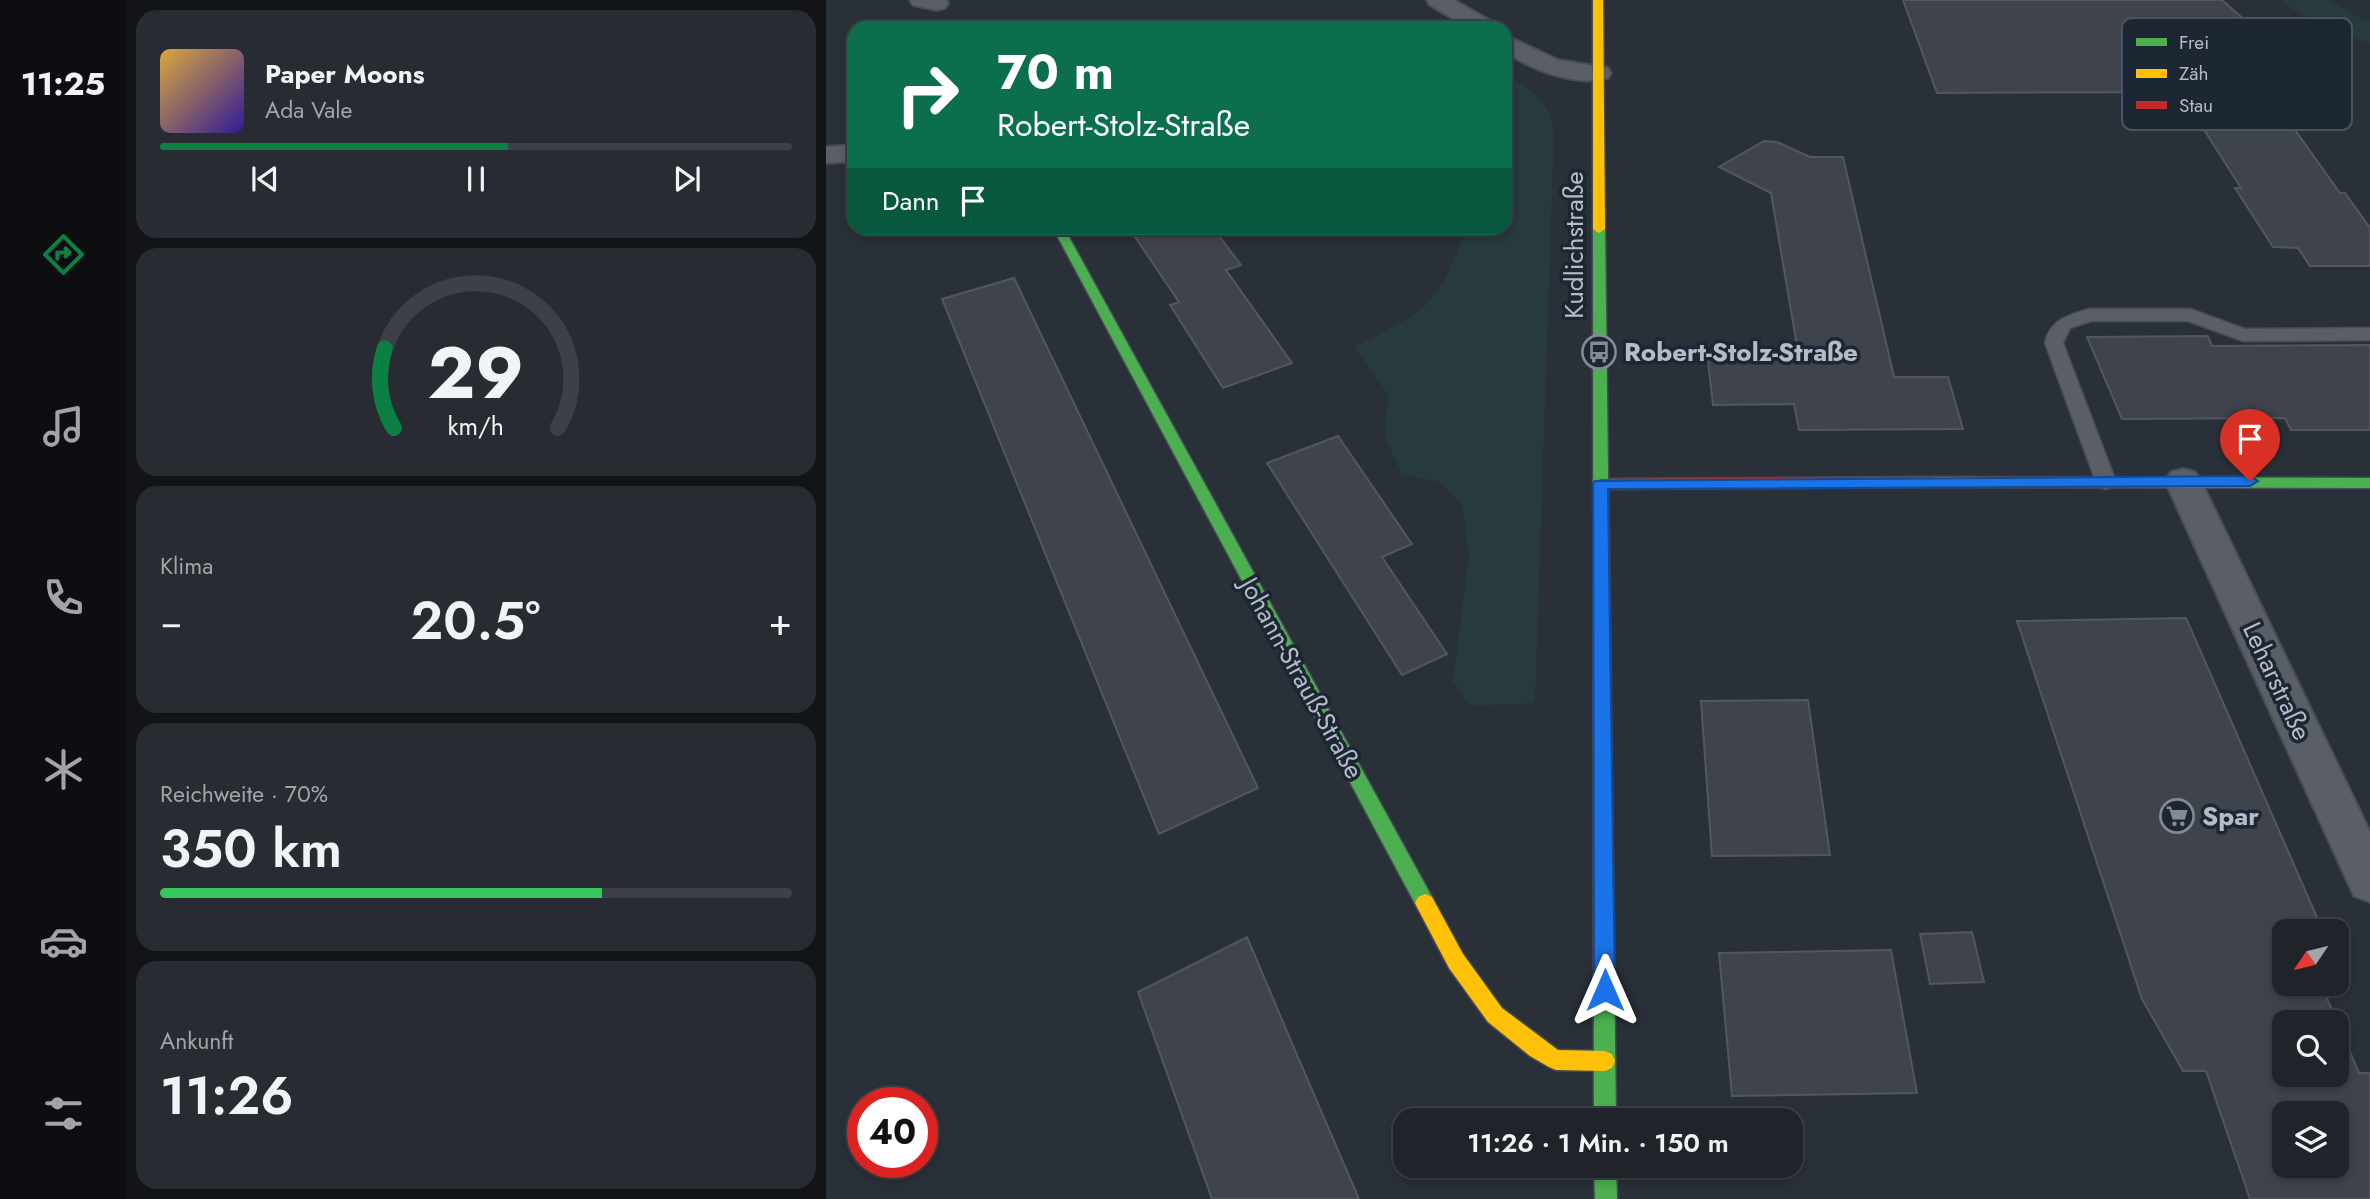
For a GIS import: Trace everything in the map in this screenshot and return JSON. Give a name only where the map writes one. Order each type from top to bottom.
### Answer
[{"type":"street","points":[[1437,0],[1474,21]]},
{"type":"street","name":"Kudlichstraße","points":[[1598,0],[1605,1108]]},
{"type":"street","points":[[1512,46],[1565,72],[1599,73]]},
{"type":"street","points":[[826,155],[847,154]]},
{"type":"street","name":"Johann-Strauß-Straße","points":[[1062,235],[1456,961],[1495,1015],[1537,1049],[1556,1060],[1605,1061]]},
{"type":"street","points":[[1601,484],[2183,481],[2370,483]]},
{"type":"street","name":"Leharstraße","points":[[2183,481],[2370,881]]},
{"type":"street","points":[[1605,1178],[1606,1199]]},
{"type":"lane","points":[[2106,482],[2054,344],[2056,333],[2063,324],[2089,315],[2190,314],[2243,335],[2370,334]]},
{"type":"green space","points":[[2281,0],[2328,0],[2366,21],[2370,20],[2370,44],[2352,37],[2352,18],[2308,18]]},
{"type":"green space","points":[[1512,78],[1532,92],[1544,105],[1549,113],[1554,135],[1535,703],[1470,706],[1453,681],[1469,557],[1462,504],[1438,482],[1402,474],[1385,439],[1388,394],[1354,347],[1407,319],[1426,304],[1439,289],[1463,235],[1512,235]]},
{"type":"building","points":[[1903,0],[2222,0],[2242,18],[2122,18],[2122,92],[1937,93]]},
{"type":"building","points":[[2204,130],[2295,130],[2340,193],[2345,193],[2370,228],[2370,266],[2310,266],[2298,248],[2273,247],[2235,188],[2241,188]]},
{"type":"building","points":[[1764,141],[1777,142],[1810,157],[1843,157],[1894,377],[1948,377],[1963,429],[1799,430],[1794,404],[1713,405],[1707,353],[1798,352],[1771,193],[1719,167]]},
{"type":"building","points":[[1134,235],[1218,235],[1241,265],[1226,270],[1292,363],[1223,388],[1170,305],[1179,302]]},
{"type":"building","points":[[1014,278],[1258,788],[1159,834],[942,299]]},
{"type":"building","points":[[2208,336],[2212,346],[2370,345],[2370,430],[2291,430],[2285,418],[2122,419],[2087,337]]},
{"type":"building","points":[[1338,436],[1412,544],[1382,557],[1447,654],[1402,675],[1267,463]]},
{"type":"building","name":"Spar","points":[[2186,618],[2318,919],[2272,919],[2272,996],[2326,996],[2332,1010],[2272,1010],[2272,1087],[2349,1087],[2349,1050],[2359,1073],[2370,1073],[2370,1199],[2250,1199],[2206,1071],[2183,1071],[2142,999],[2017,621]]},
{"type":"building","points":[[1808,700],[1830,855],[1712,856],[1701,701]]},
{"type":"building","points":[[1972,932],[1984,982],[1930,984],[1920,934]]},
{"type":"building","points":[[1247,937],[1359,1199],[1212,1199],[1138,992]]},
{"type":"building","points":[[1891,950],[1917,1093],[1732,1096],[1719,953]]},
{"type":"traffic: fast","points":[[1599,229],[1605,1108]]},
{"type":"traffic: fast","points":[[1062,235],[1425,903]]},
{"type":"traffic: fast","points":[[1933,482],[2370,483]]},
{"type":"traffic: fast","points":[[1605,1178],[1606,1199]]},
{"type":"traffic: slow","points":[[1598,0],[1599,229]]},
{"type":"traffic: slow","points":[[1425,903],[1456,961],[1495,1015],[1537,1049],[1556,1060],[1605,1061]]},
{"type":"traffic: jam","points":[[1600,484],[1933,482]]},
{"type":"place","name":"Robert-Stolz-Straße","points":[[1599,352]]},
{"type":"place","name":"Spar","points":[[2177,816]]},
{"type":"route","points":[[1605,990],[1601,484],[2250,481]]}]
